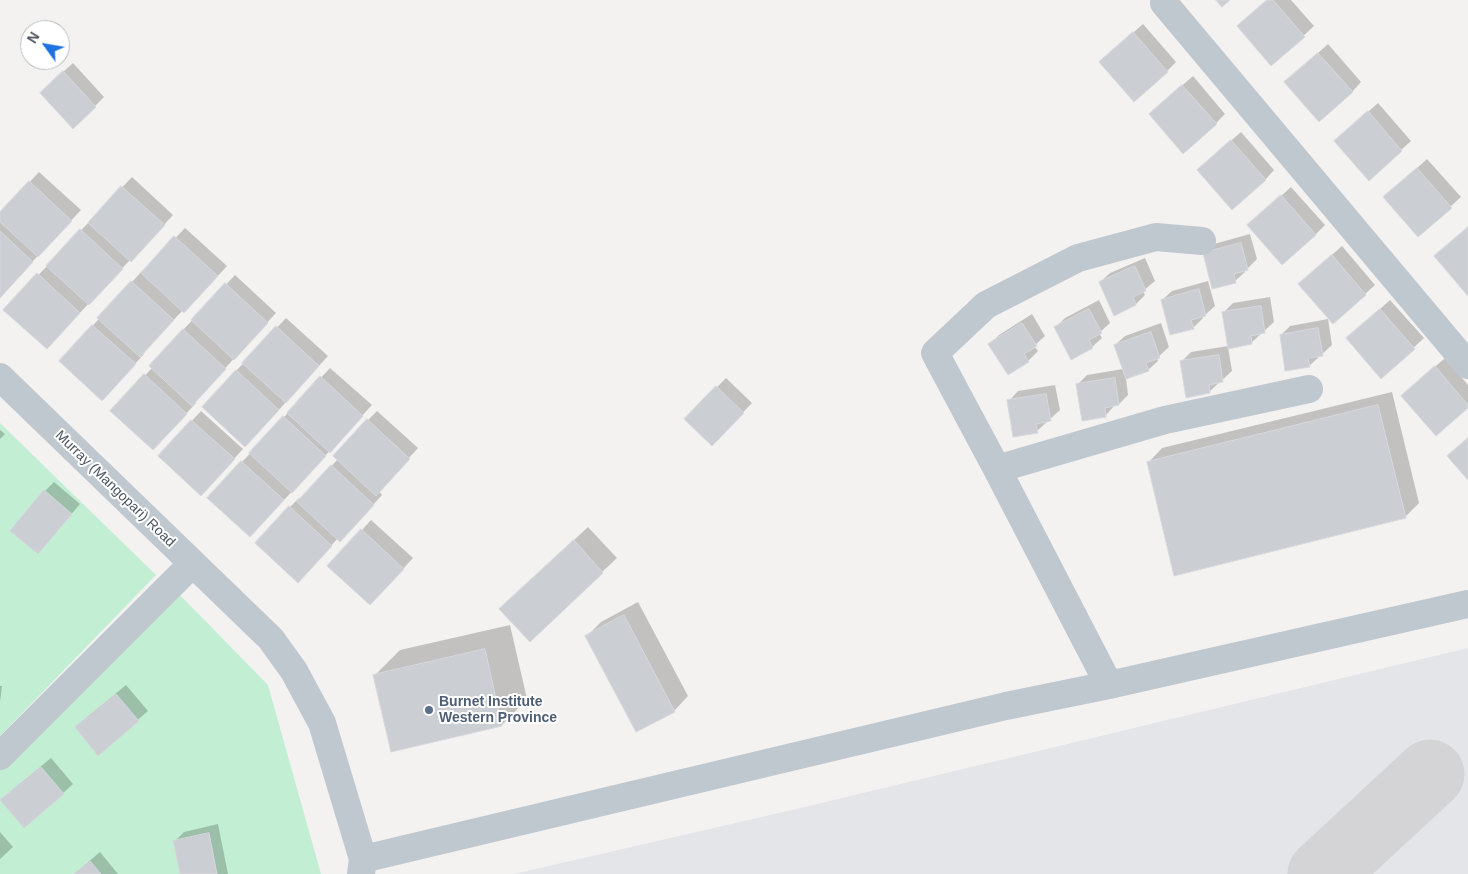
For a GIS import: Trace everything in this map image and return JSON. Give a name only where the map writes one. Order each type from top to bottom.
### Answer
[{"type":"street","points":[[1164,3],[1468,365]]},
{"type":"street","points":[[1109,685],[935,353],[986,305],[1078,258],[1156,237],[1202,241]]},
{"type":"street","name":"Murray (Mangopari) Road","points":[[0,377],[192,564],[232,600],[270,639],[294,671],[322,723],[362,867]]},
{"type":"street","points":[[997,469],[1165,420],[1309,389]]},
{"type":"street","points":[[0,756],[192,564]]},
{"type":"street","points":[[362,867],[1006,706],[1109,685],[1468,604]]},
{"type":"shaded area","points":[[1468,648],[1468,874],[514,874],[792,810]]},
{"type":"green space","points":[[0,423],[156,575],[0,736]]},
{"type":"green space","points":[[179,594],[268,685],[321,874],[0,874],[0,764]]},
{"type":"building","points":[[1216,0],[1230,0],[1222,7]]},
{"type":"building","points":[[1267,0],[1273,0],[1305,37],[1271,66],[1237,26]]},
{"type":"building","points":[[1133,32],[1168,72],[1134,102],[1099,62]]},
{"type":"building","points":[[1318,53],[1353,92],[1319,122],[1284,82]]},
{"type":"building","points":[[63,71],[96,107],[73,129],[40,93]]},
{"type":"building","points":[[1182,85],[1217,124],[1183,154],[1149,114]]},
{"type":"building","points":[[1368,111],[1402,151],[1369,181],[1334,141]]},
{"type":"building","points":[[1231,140],[1266,180],[1232,210],[1197,170]]},
{"type":"building","points":[[1417,168],[1452,208],[1418,237],[1383,197]]},
{"type":"building","points":[[29,181],[72,221],[38,257],[0,222],[0,212]]},
{"type":"building","points":[[121,186],[165,225],[131,262],[88,223]]},
{"type":"building","points":[[1281,195],[1316,235],[1282,265],[1247,225]]},
{"type":"building","points":[[1468,227],[1468,296],[1434,256]]},
{"type":"building","points":[[80,229],[123,269],[89,305],[46,266]]},
{"type":"building","points":[[0,231],[33,262],[0,298]]},
{"type":"building","points":[[174,236],[218,276],[184,313],[141,273]]},
{"type":"building","points":[[1241,243],[1248,270],[1234,274],[1236,283],[1212,289],[1203,253]]},
{"type":"building","points":[[1332,255],[1366,295],[1333,324],[1298,284]]},
{"type":"building","points":[[1135,266],[1146,291],[1133,297],[1136,305],[1114,316],[1099,282]]},
{"type":"building","points":[[37,273],[80,313],[47,349],[3,310]]},
{"type":"building","points":[[131,281],[174,320],[140,357],[97,318]]},
{"type":"building","points":[[225,283],[268,323],[234,360],[191,320]]},
{"type":"building","points":[[1199,289],[1206,316],[1191,320],[1194,329],[1170,335],[1161,300]]},
{"type":"building","points":[[1261,306],[1265,333],[1251,336],[1252,344],[1228,349],[1222,312]]},
{"type":"building","points":[[1089,309],[1102,333],[1089,340],[1093,348],[1071,360],[1054,327]]},
{"type":"building","points":[[1380,309],[1415,349],[1381,379],[1346,338]]},
{"type":"building","points":[[1022,323],[1037,346],[1024,354],[1029,362],[1008,375],[988,344]]},
{"type":"building","points":[[92,325],[136,364],[102,401],[59,361]]},
{"type":"building","points":[[276,326],[319,366],[286,403],[242,363]]},
{"type":"building","points":[[1318,328],[1323,356],[1308,358],[1310,367],[1285,371],[1280,335]]},
{"type":"building","points":[[183,329],[226,369],[192,406],[149,366]]},
{"type":"building","points":[[1151,332],[1160,358],[1146,363],[1149,371],[1126,379],[1114,345]]},
{"type":"building","points":[[1219,355],[1223,382],[1209,385],[1210,393],[1186,398],[1180,361]]},
{"type":"building","points":[[1435,366],[1468,405],[1468,408],[1436,436],[1401,396]]},
{"type":"building","points":[[236,370],[279,410],[245,447],[202,407]]},
{"type":"building","points":[[144,374],[187,414],[153,450],[110,411]]},
{"type":"building","points":[[320,376],[363,416],[330,453],[287,413]]},
{"type":"building","points":[[1115,378],[1119,405],[1105,408],[1106,417],[1082,421],[1076,384]]},
{"type":"building","points":[[716,386],[744,413],[712,446],[684,419]]},
{"type":"building","points":[[1046,394],[1051,421],[1036,424],[1038,433],[1013,437],[1007,400]]},
{"type":"building","points":[[1378,405],[1406,518],[1174,576],[1147,462]]},
{"type":"building","points":[[283,416],[326,456],[292,493],[249,453]]},
{"type":"building","points":[[367,419],[410,459],[376,496],[333,456]]},
{"type":"building","points":[[191,420],[235,459],[201,496],[158,456]]},
{"type":"building","points":[[1468,438],[1468,480],[1447,456]]},
{"type":"building","points":[[241,461],[284,500],[250,537],[207,498]]},
{"type":"building","points":[[331,465],[374,505],[340,542],[297,502]]},
{"type":"building","points":[[44,490],[72,514],[38,554],[10,531]]},
{"type":"building","points":[[289,506],[332,546],[298,583],[255,543]]},
{"type":"building","points":[[361,529],[404,569],[370,605],[327,566]]},
{"type":"building","points":[[574,540],[603,573],[530,642],[499,609]]},
{"type":"building","points":[[624,615],[675,712],[636,732],[585,636]]},
{"type":"building","points":[[485,649],[502,726],[391,752],[373,675]]},
{"type":"building","points":[[116,694],[139,721],[98,756],[75,727]]},
{"type":"building","points":[[41,767],[64,794],[24,828],[0,800]]},
{"type":"building","points":[[209,833],[217,874],[180,874],[173,841]]},
{"type":"building","points":[[90,861],[101,874],[74,874]]},
{"type":"taxiway","points":[[1322,874],[1430,774]]},
{"type":"place","name":"Burnet Institute Western Province","points":[[429,710]]}]
